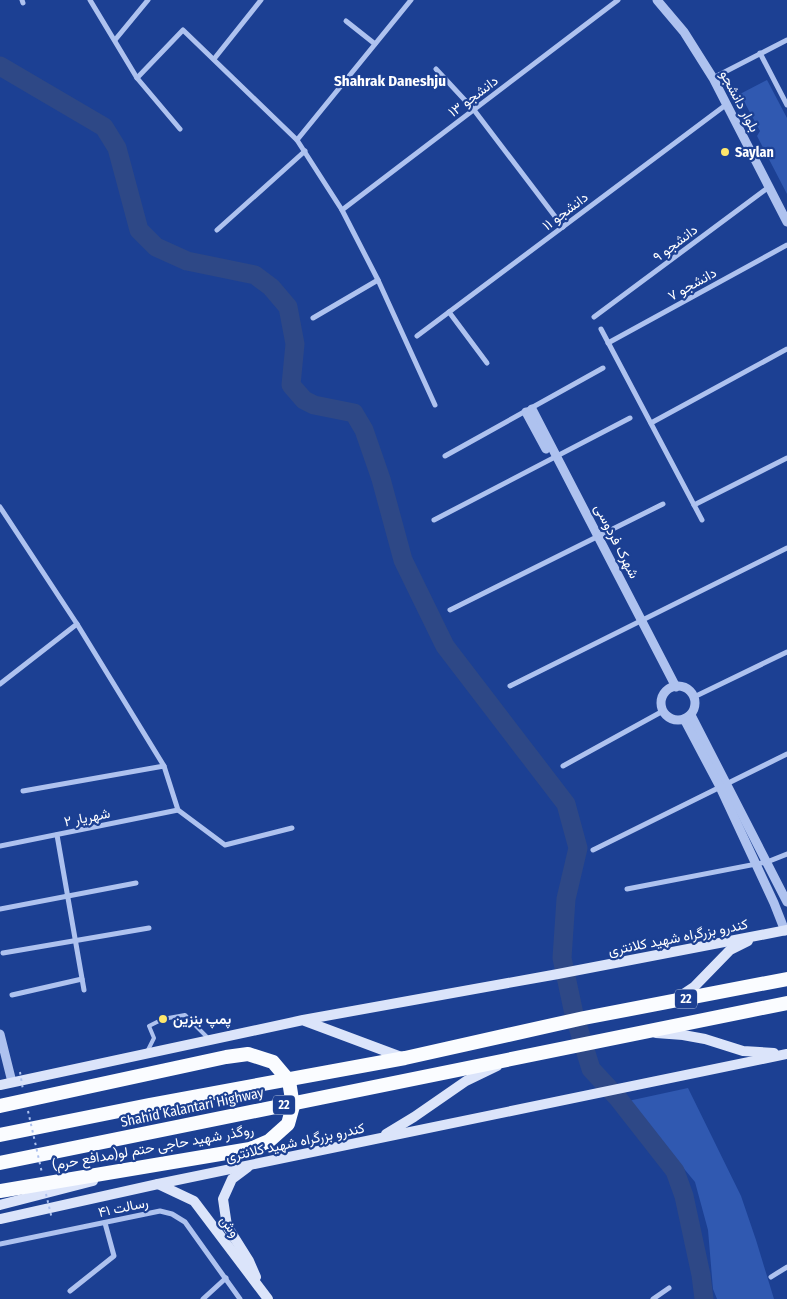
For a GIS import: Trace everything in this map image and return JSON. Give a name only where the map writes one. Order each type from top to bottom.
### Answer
[{"type":"highway","name":"22","points":[[672,1001],[787,979]]},
{"type":"highway","name":"Shahid Kalantari Highway","points":[[0,1135],[148,1105],[405,1058],[584,1018],[672,1001]]},
{"type":"highway","name":"22","points":[[640,1032],[787,1003]]},
{"type":"highway","name":"Shahid Kalantari Highway","points":[[0,1163],[640,1032]]},
{"type":"highway","name":"روگذر شهید حاجی حتم لو(مدافع حرم)","points":[[0,1106],[226,1056],[248,1054],[273,1062],[288,1078],[293,1101],[288,1124],[269,1141],[250,1149],[0,1191]]},
{"type":"main road","name":"کندرو بزرگراه شهید کلانتری","points":[[303,1020],[786,930]]},
{"type":"main road","points":[[672,1001],[694,987],[730,950],[760,935]]},
{"type":"main road","points":[[0,1085],[303,1020],[405,1058]]},
{"type":"main road","points":[[640,1032],[683,1035],[705,1039],[743,1051],[787,1054]]},
{"type":"main road","name":"کندرو بزرگراه شهید کلانتری","points":[[0,1219],[158,1184],[787,1054]]},
{"type":"main road","points":[[378,1138],[414,1117],[466,1080],[514,1058]]},
{"type":"main road","points":[[3,1205],[152,1165]]},
{"type":"main road","points":[[250,1165],[232,1180],[223,1199],[227,1226],[249,1262],[266,1296]]},
{"type":"main road","name":"وش","points":[[158,1184],[194,1201],[266,1296]]},
{"type":"street","points":[[90,0],[137,78],[180,128]]},
{"type":"street","points":[[115,40],[148,0]]},
{"type":"street","points":[[214,59],[261,0]]},
{"type":"street","points":[[297,140],[411,0]]},
{"type":"street","name":"دانشجو ۱۳","points":[[342,210],[618,0]]},
{"type":"street","name":"بلوار دانشجو","points":[[657,0],[684,32],[713,78],[787,222]]},
{"type":"street","points":[[346,21],[375,44]]},
{"type":"street","points":[[137,78],[183,30],[297,140],[342,210],[378,280],[434,405]]},
{"type":"street","points":[[713,78],[787,40]]},
{"type":"street","points":[[760,53],[787,105]]},
{"type":"street","points":[[436,69],[474,110],[563,227]]},
{"type":"street","name":"دانشجو ۱۱","points":[[417,336],[727,104]]},
{"type":"street","points":[[217,230],[305,151]]},
{"type":"street","name":"دانشجو ۹","points":[[594,317],[768,186]]},
{"type":"street","name":"دانشجو ۷","points":[[608,343],[787,245]]},
{"type":"street","points":[[313,318],[378,280]]},
{"type":"street","points":[[450,312],[487,363]]},
{"type":"street","points":[[601,329],[702,520]]},
{"type":"street","points":[[651,422],[787,349]]},
{"type":"street","points":[[444,456],[603,368]]},
{"type":"street","name":"شهرک فردوسی","points":[[529,410],[674,687]]},
{"type":"street","points":[[434,520],[630,418]]},
{"type":"street","points":[[694,504],[787,458]]},
{"type":"street","points":[[450,610],[663,504]]},
{"type":"street","points":[[0,507],[77,624],[164,766],[178,810],[225,845],[292,828]]},
{"type":"street","points":[[510,686],[787,548]]},
{"type":"street","points":[[0,684],[77,624]]},
{"type":"street","points":[[694,698],[787,652]]},
{"type":"street","points":[[674,687],[689,690],[694,698],[695,706],[687,717],[676,720],[663,711],[662,700],[667,691],[674,687]]},
{"type":"street","points":[[563,766],[663,711]]},
{"type":"street","points":[[687,717],[787,902]]},
{"type":"street","points":[[593,850],[787,754]]},
{"type":"street","points":[[23,791],[164,766]]},
{"type":"street","points":[[723,785],[755,864],[786,930]]},
{"type":"street","name":"۲ شهریار","points":[[0,846],[178,810]]},
{"type":"street","points":[[57,835],[84,990]]},
{"type":"street","points":[[627,888],[767,862],[787,854]]},
{"type":"street","points":[[0,909],[136,883]]},
{"type":"street","points":[[2,953],[148,928]]},
{"type":"street","points":[[12,995],[82,980]]},
{"type":"street","points":[[0,1034],[12,1082]]},
{"type":"street","name":"۴۱ رسالت","points":[[0,1244],[160,1211],[172,1214],[185,1222],[240,1299]]},
{"type":"street","points":[[70,1291],[114,1256],[105,1223]]},
{"type":"street","points":[[771,1277],[787,1267]]},
{"type":"street","points":[[203,1299],[226,1278]]},
{"type":"street","points":[[653,1299],[669,1288]]},
{"type":"lane","points":[[146,1053],[154,1038],[149,1026],[163,1018],[186,1015],[210,1040]]},
{"type":"path","points":[[20,1072],[24,1092]]},
{"type":"path","points":[[28,1111],[43,1180]]},
{"type":"path","points":[[45,1190],[52,1219]]},
{"type":"shaded area","points":[[767,80],[787,118],[787,194],[757,136],[760,131],[740,94]]},
{"type":"shaded area","points":[[688,1088],[741,1196],[774,1299],[717,1299],[713,1289],[708,1230],[695,1182],[628,1101]]},
{"type":"waterway","points":[[0,66],[104,127],[117,148],[139,230],[156,247],[187,261],[255,275],[271,287],[288,307],[295,344],[291,385],[304,400],[314,405],[354,413],[364,430],[381,479],[403,560],[445,646],[566,804],[578,848],[566,899],[562,958],[574,1014],[591,1069],[617,1097],[675,1171],[684,1196],[701,1275],[704,1299]]},
{"type":"place","name":"Saylan","points":[[725,152]]},
{"type":"place","name":"پمپ بنزین","points":[[163,1019]]},
{"type":"district","name":"Shahrak Daneshju","points":[[390,81]]}]
